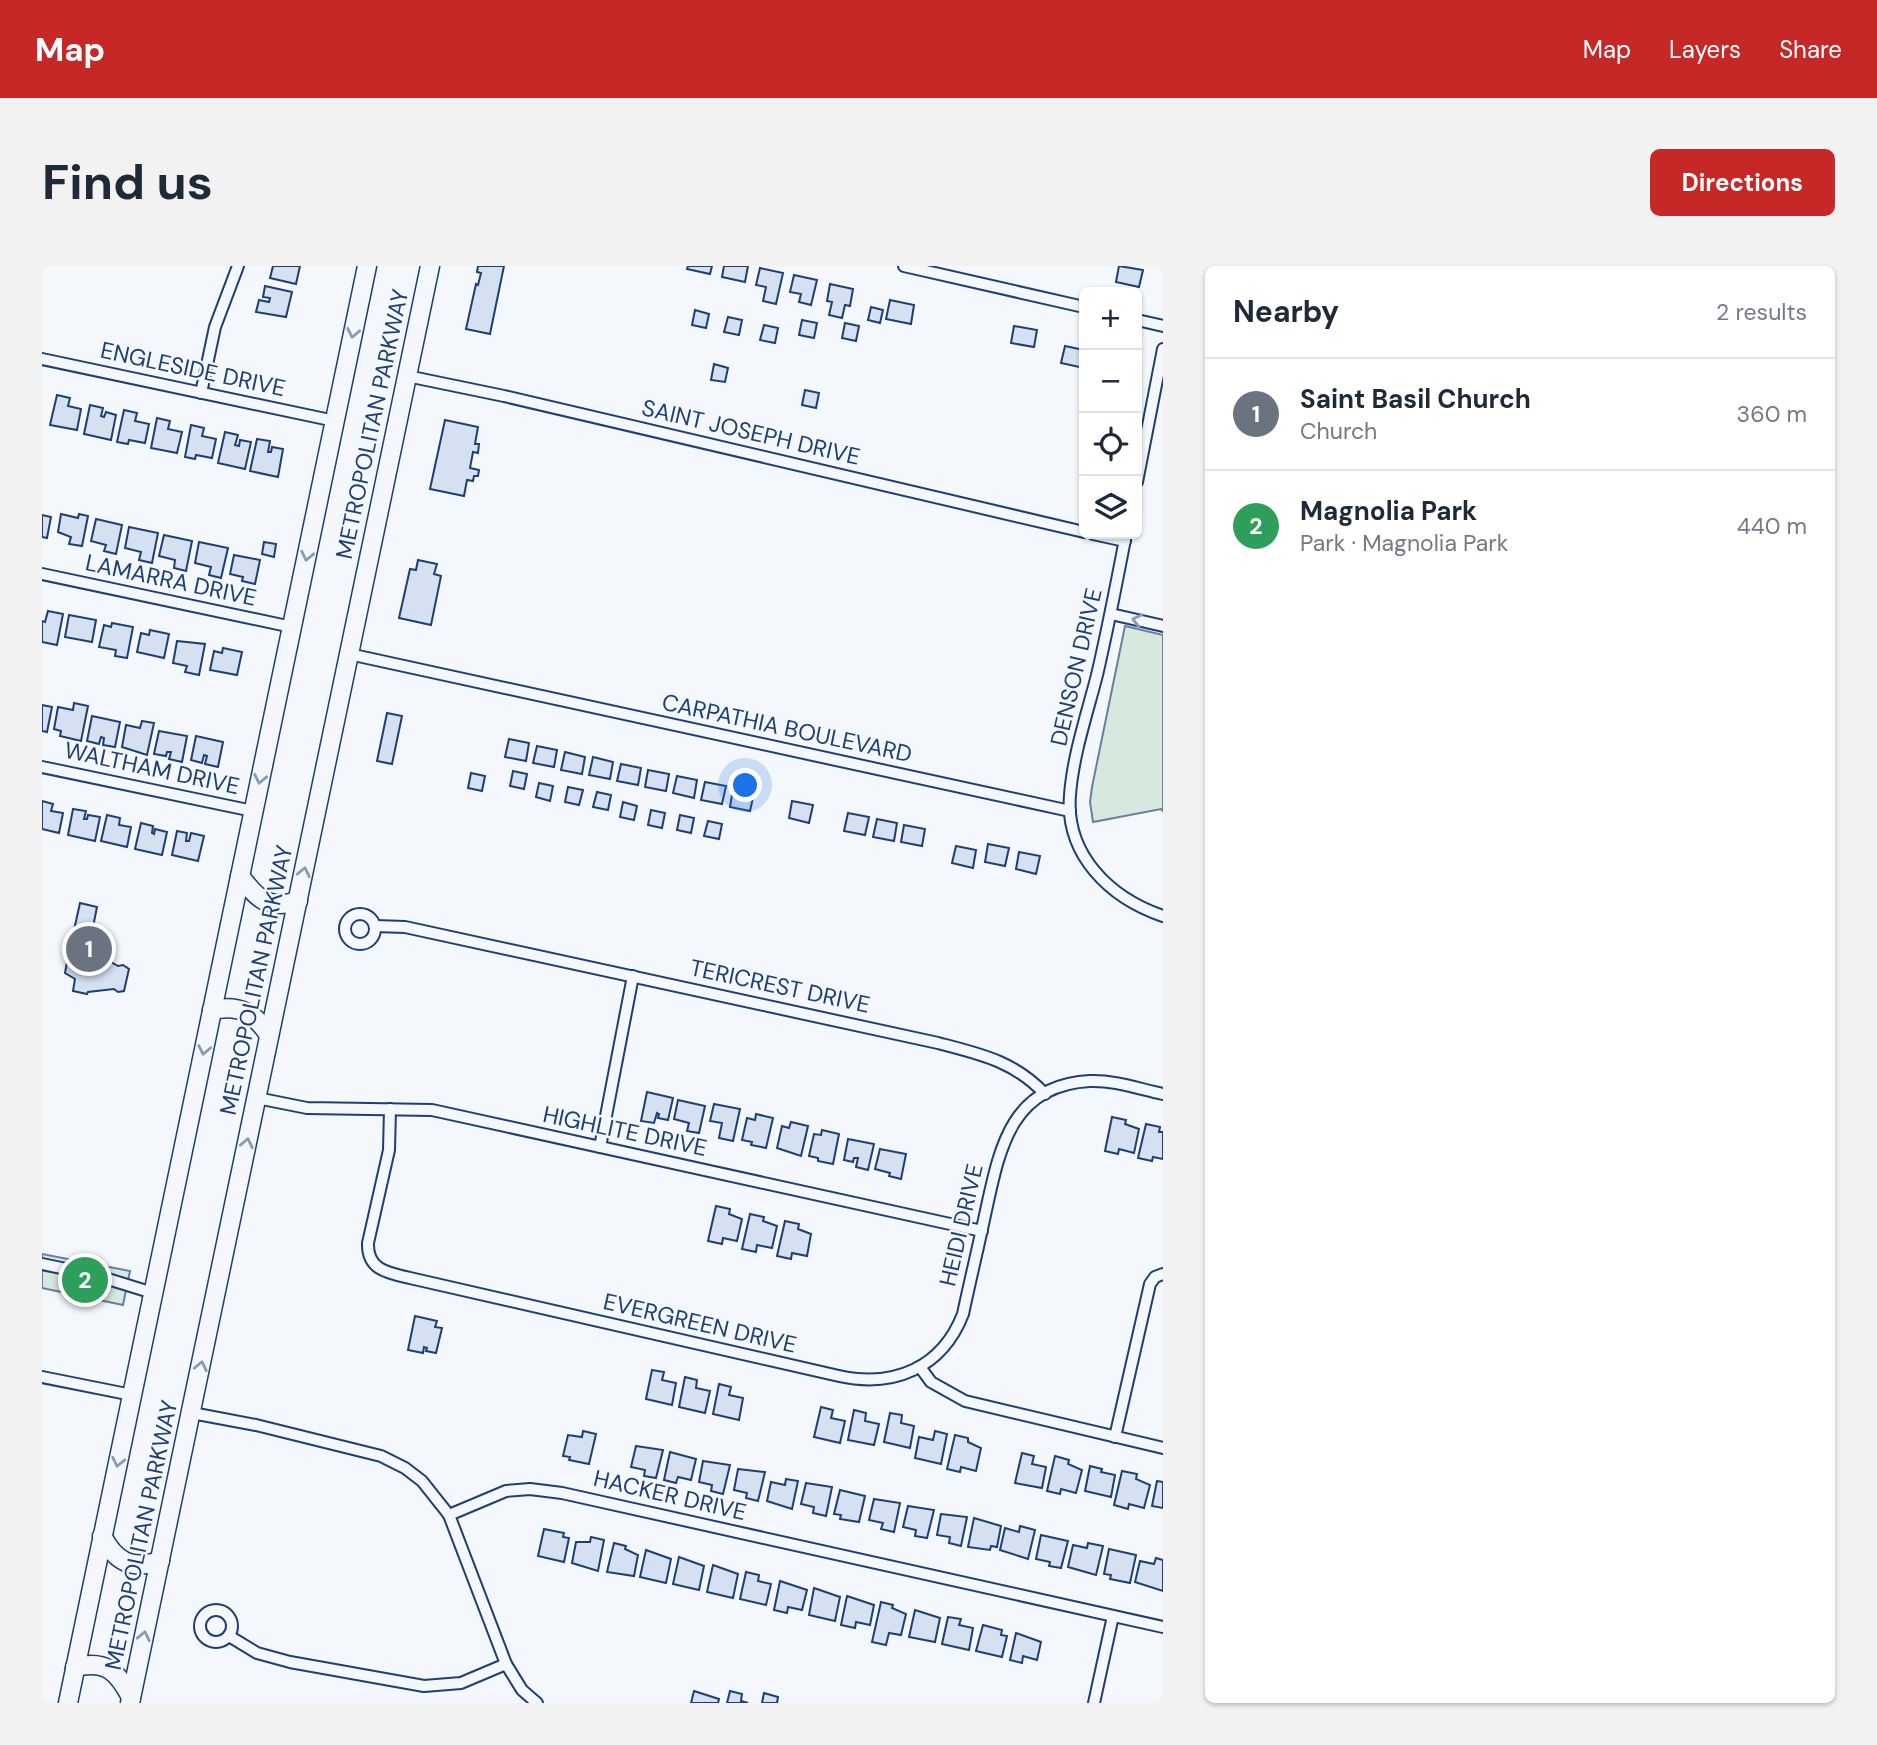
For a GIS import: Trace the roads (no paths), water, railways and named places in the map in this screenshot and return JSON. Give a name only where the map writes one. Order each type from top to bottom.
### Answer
[{"type":"main road","name":"METROPOLITAN PARKWAY","points":[[68,1703],[367,266]]},
{"type":"main road","name":"METROPOLITAN PARKWAY","points":[[131,1700],[430,266]]},
{"type":"main road","points":[[240,876],[266,903],[285,905],[298,901]]},
{"type":"main road","points":[[212,1010],[226,1007],[246,1010],[261,1023],[269,1035]]},
{"type":"main road","points":[[102,1536],[110,1549],[128,1563],[138,1566],[160,1561]]},
{"type":"main road","points":[[75,1667],[99,1665],[109,1669],[124,1684],[131,1700]]},
{"type":"street","points":[[201,393],[215,327],[238,266]]},
{"type":"street","points":[[904,266],[1079,306]]},
{"type":"street","points":[[1142,321],[1163,326]]},
{"type":"street","points":[[1138,476],[1163,349]]},
{"type":"street","name":"ENGLESIDE DRIVE","points":[[42,359],[335,421]]},
{"type":"street","name":"SAINT JOSEPH DRIVE","points":[[407,376],[1079,531]]},
{"type":"street","name":"DENSON DRIVE","points":[[1070,811],[1072,776],[1111,614],[1126,539]]},
{"type":"street","name":"LAMARRA DRIVE","points":[[42,574],[292,627]]},
{"type":"street","points":[[1111,614],[1163,626]]},
{"type":"street","name":"CARPATHIA BOULEVARD","points":[[349,654],[1070,811]]},
{"type":"street","name":"WALTHAM DRIVE","points":[[42,767],[253,811]]},
{"type":"street","points":[[1070,811],[1077,842],[1106,885],[1132,904],[1163,916]]},
{"type":"street","name":"TERICREST DRIVE","points":[[375,926],[405,927],[963,1049],[1020,1071],[1045,1094]]},
{"type":"street","points":[[600,1147],[632,976]]},
{"type":"street","points":[[1045,1094],[1065,1085],[1098,1081],[1163,1094]]},
{"type":"street","name":"HEIDI DRIVE","points":[[920,1367],[944,1346],[960,1320],[1004,1140],[1020,1115],[1045,1094]]},
{"type":"street","name":"HIGHLITE DRIVE","points":[[257,1098],[307,1108],[432,1110],[982,1231]]},
{"type":"street","name":"EVERGREEN DRIVE","points":[[390,1109],[388,1150],[368,1243],[370,1262],[380,1268],[410,1278],[853,1379],[886,1379],[920,1367]]},
{"type":"street","points":[[42,1264],[95,1275],[153,1293]]},
{"type":"street","points":[[1115,1437],[1150,1284],[1155,1276],[1163,1274]]},
{"type":"street","points":[[920,1367],[931,1382],[965,1401],[1163,1448]]},
{"type":"street","points":[[42,1377],[132,1395]]},
{"type":"street","points":[[192,1413],[256,1425],[382,1456],[422,1481],[449,1515],[506,1664],[522,1690],[537,1703]]},
{"type":"street","name":"HACKER DRIVE","points":[[449,1515],[506,1491],[530,1489],[562,1493],[1163,1627]]},
{"type":"street","points":[[1094,1703],[1113,1616]]},
{"type":"street","points":[[229,1636],[257,1653],[290,1662],[424,1686],[461,1683],[506,1664]]},
{"type":"place","name":"Saint Basil Church","points":[[89,949]]},
{"type":"place","name":"Magnolia Park","points":[[85,1280]]}]
